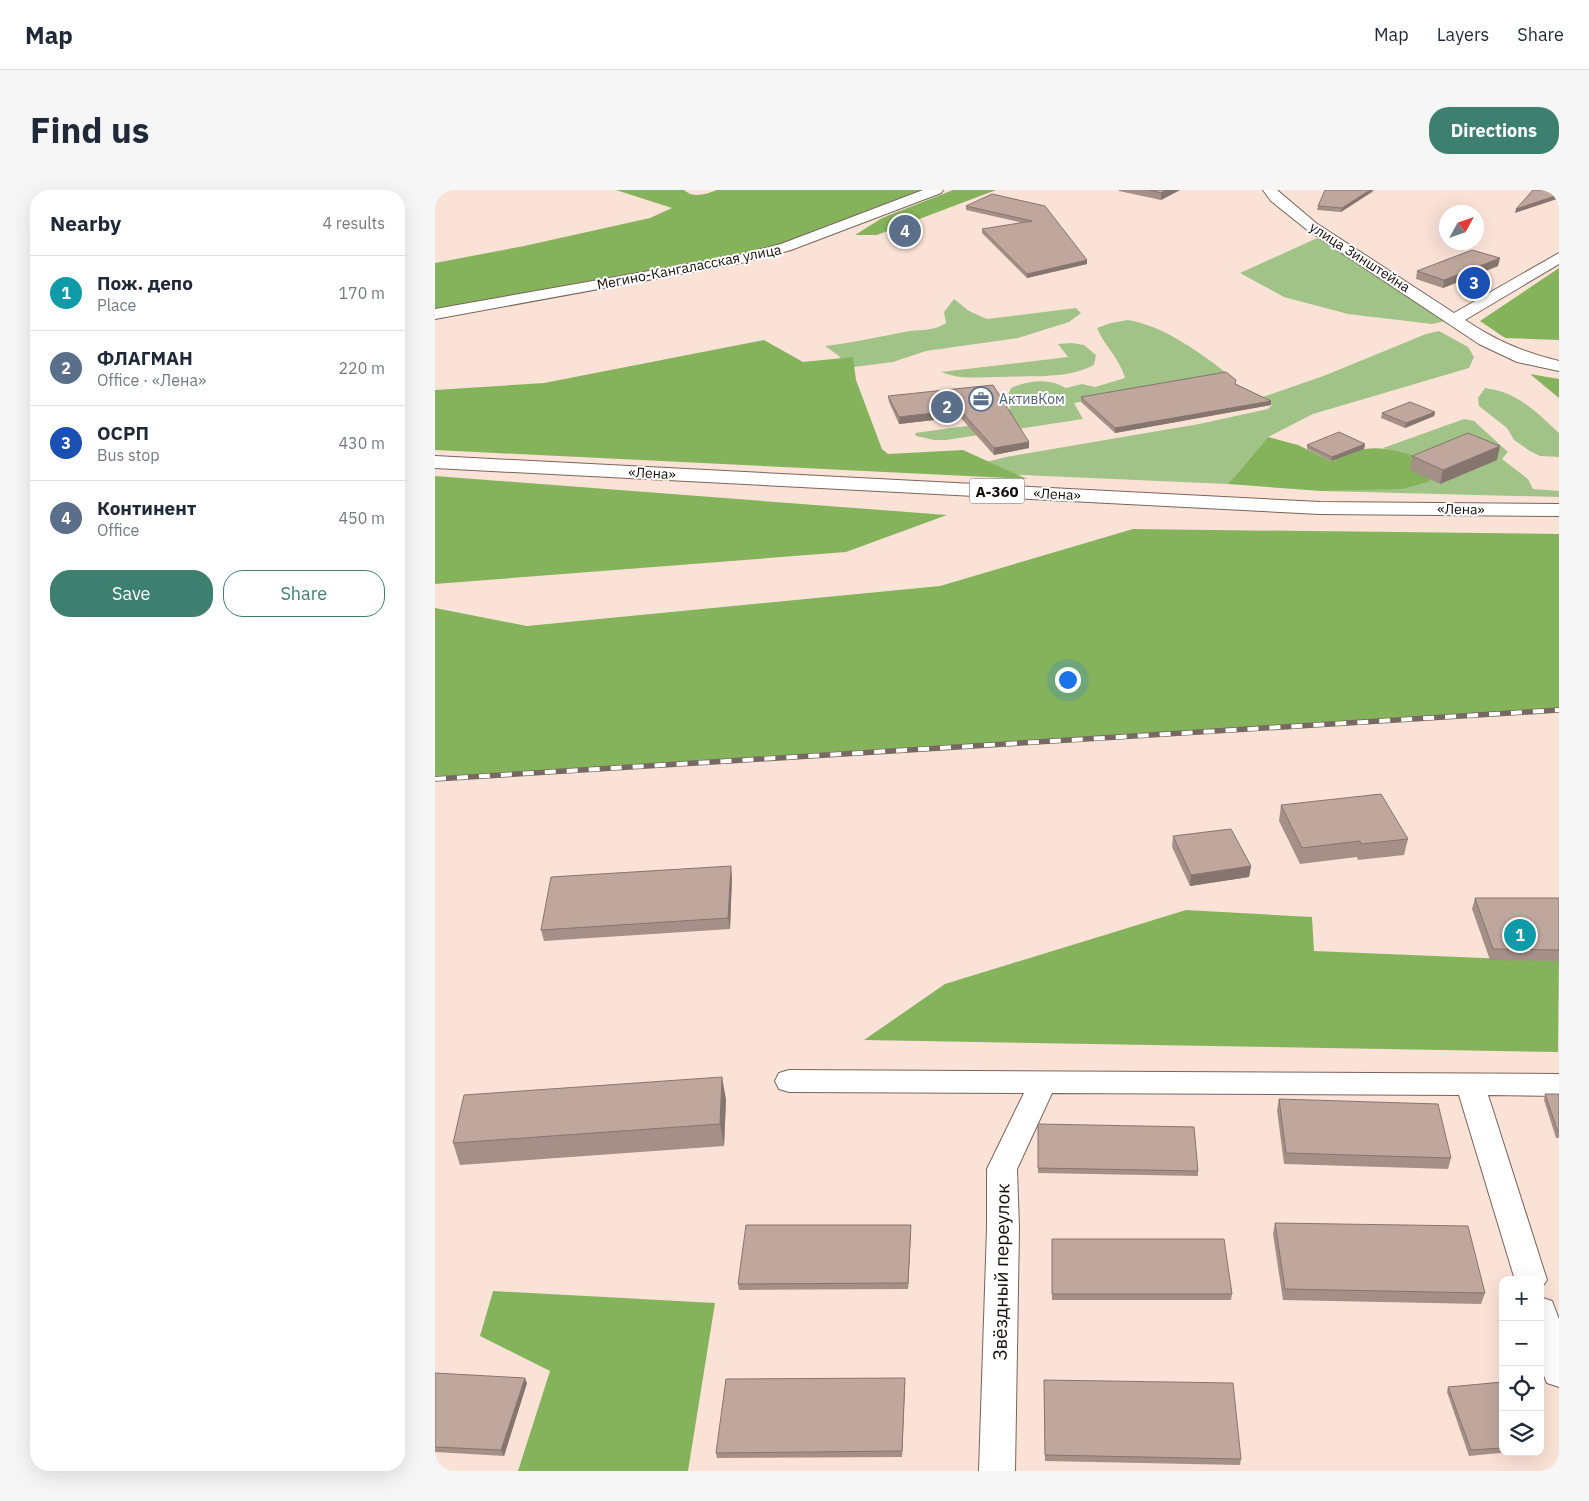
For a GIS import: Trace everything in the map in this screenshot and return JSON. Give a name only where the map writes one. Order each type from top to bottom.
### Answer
[{"type":"main road","name":"Мегино-Кангаласская улица","points":[[435,314],[741,259],[777,250],[936,190]]},
{"type":"main road","name":"улица Зинштейна","points":[[1270,190],[1276,198],[1311,226],[1485,340],[1523,358],[1559,366]]},
{"type":"main road","points":[[1455,319],[1559,258]]},
{"type":"main road","name":"«Лена»","points":[[435,462],[1319,508],[1559,510]]},
{"type":"street","points":[[789,1080],[1559,1085]]},
{"type":"street","name":"Звёздный переулок","points":[[997,1471],[1003,1228],[1002,1169],[1043,1082]]},
{"type":"street","points":[[1471,1084],[1530,1276]]},
{"type":"street","points":[[1543,1321],[1559,1372]]},
{"type":"green space","points":[[616,190],[684,190],[696,195],[717,190],[936,190],[786,247],[435,314],[435,263],[524,246],[650,218],[672,208]]},
{"type":"green space","points":[[953,190],[996,190],[877,235],[855,235],[882,218]]},
{"type":"green space","points":[[1324,235],[1455,319],[1432,324],[1348,314],[1284,297],[1240,273]]},
{"type":"green space","points":[[1559,268],[1559,340],[1505,338],[1480,321]]},
{"type":"green space","points":[[954,299],[969,311],[987,319],[1076,308],[1081,313],[1069,322],[1018,338],[926,351],[893,362],[846,368],[839,356],[825,346],[936,328],[946,323],[944,312]]},
{"type":"green space","points":[[1128,320],[1168,334],[1195,350],[1230,376],[1074,403],[1083,419],[946,440],[934,440],[916,436],[915,433],[1003,421],[1010,409],[1008,395],[1011,388],[1025,383],[1046,381],[1066,388],[1082,384],[1095,387],[1125,378],[1119,364],[1097,328]]},
{"type":"green space","points":[[1439,331],[1468,347],[1474,357],[1469,368],[1313,414],[1268,437],[1228,484],[977,473],[962,468],[1006,457],[1199,424],[1268,409],[1272,405],[1260,398],[1326,375],[1426,334]]},
{"type":"green space","points":[[764,340],[803,362],[853,357],[856,380],[882,449],[888,454],[963,450],[1027,479],[435,450],[435,390],[544,383]]},
{"type":"green space","points":[[1058,344],[1084,345],[1096,355],[1094,365],[1071,373],[1047,376],[969,378],[941,372],[1068,357]]},
{"type":"green space","points":[[1530,374],[1559,379],[1559,398]]},
{"type":"green space","points":[[1485,388],[1517,398],[1551,425],[1559,433],[1559,457],[1540,456],[1514,440],[1507,428],[1479,406],[1478,398]]},
{"type":"green space","points":[[1464,419],[1474,421],[1508,452],[1502,459],[1528,479],[1533,489],[1559,491],[1559,497],[1321,491],[1355,489],[1428,460],[1383,448]]},
{"type":"green space","points":[[1268,437],[1298,445],[1331,461],[1365,449],[1397,451],[1428,460],[1433,476],[1428,482],[1402,489],[1321,491],[1228,484]]},
{"type":"green space","points":[[435,476],[947,515],[846,552],[435,584]]},
{"type":"green space","points":[[1133,529],[1559,534],[1559,708],[435,779],[435,608],[527,626],[940,586]]},
{"type":"green space","points":[[1186,910],[1312,917],[1314,951],[1559,961],[1558,1052],[864,1040],[945,984]]},
{"type":"green space","points":[[493,1291],[715,1303],[688,1471],[518,1471],[550,1371],[480,1336]]},
{"type":"building","points":[[1149,190],[1166,190],[1161,193]]},
{"type":"building","points":[[1325,190],[1370,190],[1342,208],[1318,206]]},
{"type":"building","points":[[1533,190],[1559,190],[1559,194],[1516,209]]},
{"type":"building","points":[[992,194],[1045,206],[1087,260],[1027,274],[982,229],[1032,221],[966,206]]},
{"type":"building","points":[[1472,250],[1500,258],[1444,280],[1417,271]]},
{"type":"building","points":[[1226,372],[1236,380],[1235,384],[1271,401],[1115,428],[1081,397]]},
{"type":"building","points":[[993,385],[1029,442],[994,448],[960,410],[899,417],[888,396]]},
{"type":"building","points":[[1410,402],[1435,412],[1406,423],[1382,413]]},
{"type":"building","points":[[1339,432],[1365,444],[1332,457],[1307,445]]},
{"type":"building","points":[[1468,433],[1500,446],[1443,470],[1412,456]]},
{"type":"building","points":[[1381,794],[1408,839],[1361,844],[1360,841],[1302,848],[1281,805]]},
{"type":"building","points":[[1231,829],[1251,866],[1191,875],[1173,836]]},
{"type":"building","points":[[731,866],[728,918],[541,930],[551,877]]},
{"type":"building","points":[[1475,898],[1559,898],[1559,950],[1493,949]]},
{"type":"building","points":[[722,1077],[720,1124],[453,1143],[464,1095]]},
{"type":"building","points":[[1545,1094],[1559,1094],[1559,1132],[1558,1132]]},
{"type":"building","points":[[1279,1099],[1438,1104],[1451,1158],[1286,1153]]},
{"type":"building","points":[[1038,1124],[1194,1127],[1198,1171],[1038,1168]]},
{"type":"building","points":[[1275,1223],[1468,1226],[1485,1293],[1285,1289]]},
{"type":"building","points":[[746,1225],[911,1225],[908,1283],[738,1284]]},
{"type":"building","points":[[1052,1239],[1224,1239],[1232,1294],[1052,1294]]},
{"type":"building","points":[[435,1373],[525,1378],[501,1450],[435,1447]]},
{"type":"building","points":[[905,1378],[902,1451],[716,1453],[726,1379]]},
{"type":"building","points":[[1044,1380],[1233,1383],[1241,1459],[1045,1455]]},
{"type":"building","points":[[1499,1382],[1499,1448],[1471,1450],[1448,1387]]},
{"type":"railway","points":[[435,779],[1559,710]]},
{"type":"place","name":"Континент","points":[[905,231]]},
{"type":"place","name":"ОСРП","points":[[1474,283]]},
{"type":"place","name":"АктивКом","points":[[981,399]]},
{"type":"place","name":"ФЛАГМАН","points":[[947,407]]},
{"type":"place","name":"Пож. депо","points":[[1520,935]]}]
